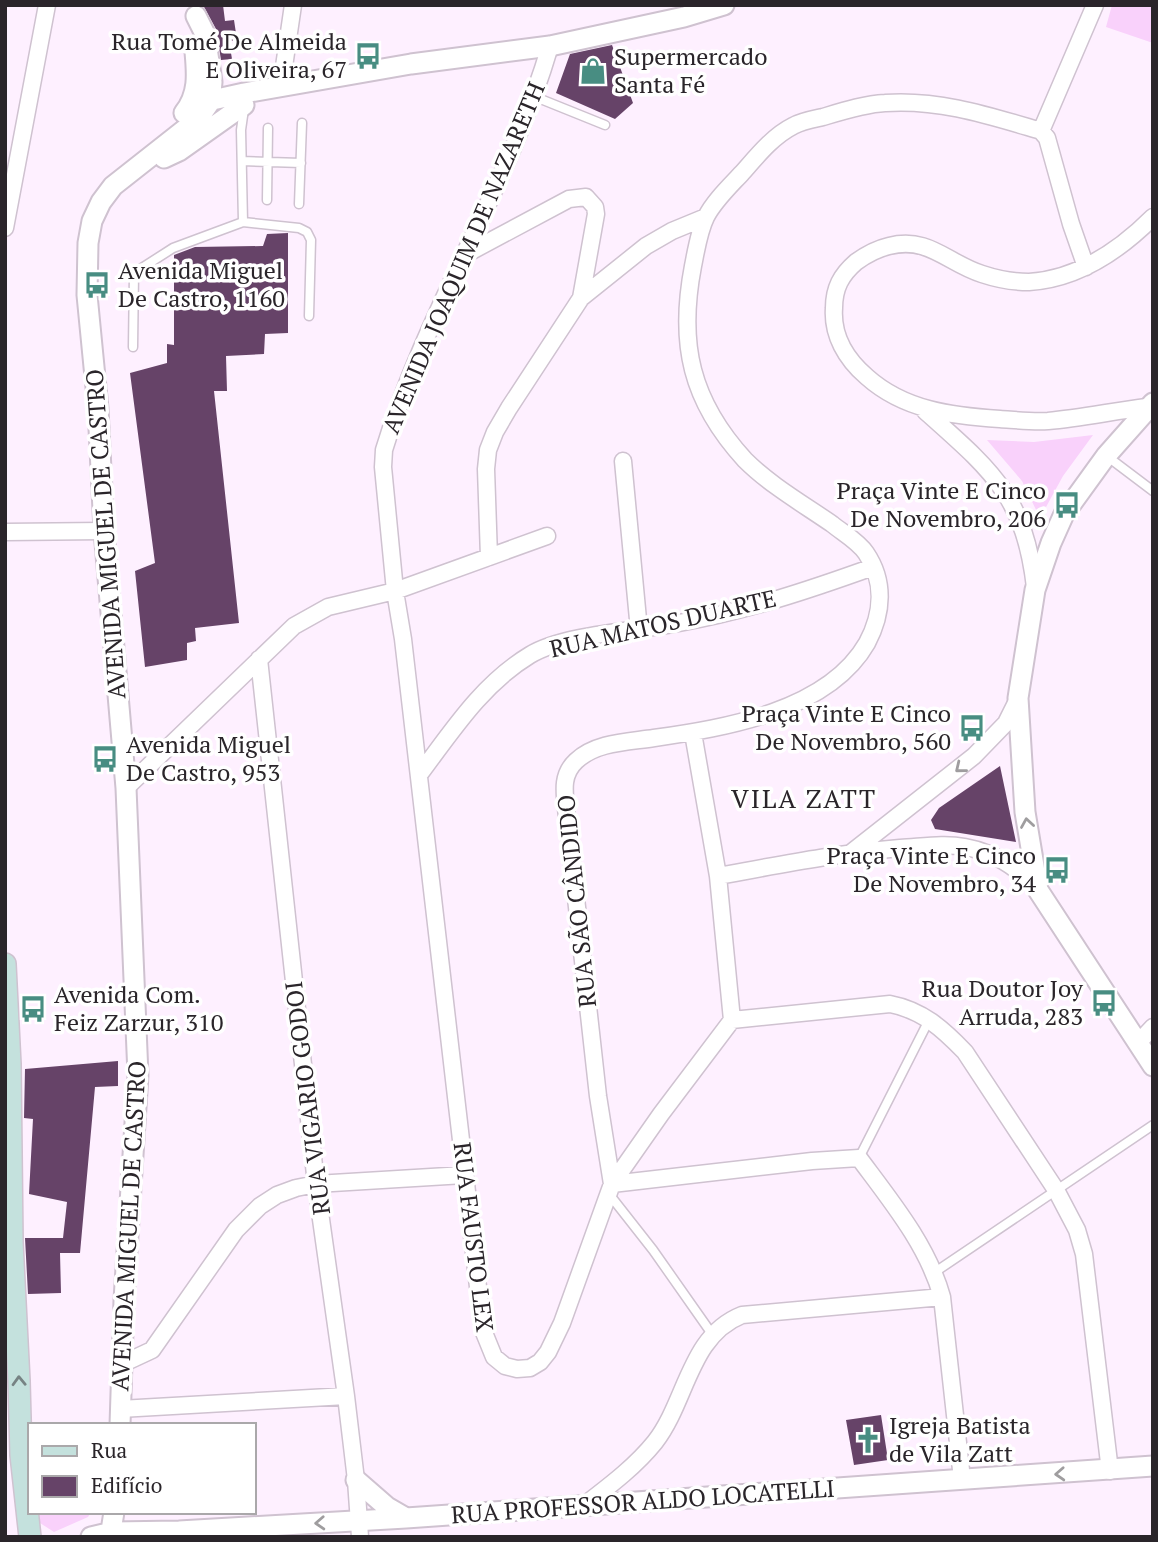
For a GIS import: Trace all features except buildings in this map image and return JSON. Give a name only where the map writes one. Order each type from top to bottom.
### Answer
[{"type":"main road","points":[[5,964],[12,1242],[10,1329],[15,1446]]},
{"type":"main road","points":[[5,1406],[28,1513]]},
{"type":"main road","points":[[28,1514],[32,1534]]},
{"type":"street","points":[[5,228],[47,5]]},
{"type":"street","points":[[194,112],[244,105],[260,100],[281,87],[293,5]]},
{"type":"street","points":[[194,112],[281,87],[411,64],[550,46],[684,17],[724,5]]},
{"type":"street","points":[[1086,267],[1047,138],[1041,131],[1095,5]]},
{"type":"street","points":[[194,112],[198,77],[195,48],[196,11]]},
{"type":"street","name":"AVENIDA JOAQUIM DE NAZARETH","points":[[395,591],[383,467],[384,450],[425,342],[466,254],[533,96],[550,46]]},
{"type":"street","name":"RUA SÃO CÂNDIDO","points":[[610,1189],[596,1083],[565,779],[573,763],[606,745],[692,733],[765,715],[807,697],[841,676],[858,658],[877,621],[880,591],[873,567],[860,546],[769,481],[746,460],[709,412],[694,378],[688,333],[689,286],[706,217],[779,135],[794,125],[850,109],[882,103],[927,104],[953,107],[1041,131]]},
{"type":"street","points":[[142,163],[180,151],[244,105]]},
{"type":"street","name":"AVENIDA MIGUEL DE CASTRO","points":[[120,1417],[138,1075],[126,788],[87,295],[88,243],[92,221],[113,186],[142,163],[155,143],[194,112]]},
{"type":"street","points":[[466,254],[569,199],[586,197],[595,207],[596,214],[581,298]]},
{"type":"street","points":[[1150,405],[1045,421],[971,418],[923,409],[892,395],[857,368],[840,342],[835,323],[834,299],[842,275],[866,254],[878,248],[912,243],[931,248],[981,274],[1026,282],[1050,280],[1086,267],[1126,240],[1153,216]]},
{"type":"street","points":[[489,557],[485,498],[488,450],[509,408],[581,298],[646,246],[672,231],[706,217]]},
{"type":"street","points":[[1038,890],[1025,812],[1018,698],[1035,590],[1063,514],[1150,405]]},
{"type":"street","points":[[923,409],[993,475],[1011,500],[1027,538],[1035,590]]},
{"type":"street","points":[[623,461],[639,630]]},
{"type":"street","points":[[5,532],[104,531]]},
{"type":"street","points":[[126,788],[294,626],[310,615],[345,601],[395,591],[547,536]]},
{"type":"street","name":"RUA MATOS DUARTE","points":[[419,775],[471,704],[505,671],[533,653],[560,643],[724,614],[808,590],[873,567]]},
{"type":"street","name":"RUA FAUSTO LEX","points":[[395,591],[442,966],[483,1330],[494,1357],[505,1366],[530,1368],[540,1362],[552,1345],[610,1189],[661,1114],[732,1020]]},
{"type":"street","name":"RUA VIGARIO GODOI","points":[[259,659],[316,1184],[346,1396],[360,1529]]},
{"type":"street","points":[[852,852],[974,756],[1006,723],[1018,698]]},
{"type":"street","points":[[692,733],[719,876],[732,1020],[877,1004],[904,1007],[930,1019],[965,1052],[1056,1190],[1077,1230],[1084,1254],[1110,1471]]},
{"type":"street","points":[[719,876],[852,852],[964,846],[985,852],[1024,875],[1038,890],[1153,1066]]},
{"type":"street","points":[[1139,1044],[1153,1027]]},
{"type":"street","points":[[610,1189],[812,1161],[859,1158],[905,1222],[935,1272],[943,1297],[962,1479]]},
{"type":"street","points":[[122,1364],[152,1350],[236,1230],[260,1206],[277,1195],[316,1184],[464,1175]]},
{"type":"street","points":[[582,1507],[636,1463],[656,1441],[669,1420],[702,1349],[722,1325],[742,1315],[943,1297]]},
{"type":"street","points":[[120,1417],[346,1396]]},
{"type":"street","name":"RUA PROFESSOR ALDO LOCATELLI","points":[[91,1537],[112,1527],[179,1534],[360,1529],[406,1518],[1153,1466]]},
{"type":"street","points":[[356,1480],[387,1507],[406,1518]]},
{"type":"lane","points":[[533,96],[605,125]]},
{"type":"lane","points":[[243,222],[241,130],[244,105]]},
{"type":"lane","points":[[299,204],[303,123]]},
{"type":"lane","points":[[267,200],[268,128]]},
{"type":"lane","points":[[242,161],[301,163]]},
{"type":"lane","points":[[133,347],[134,274],[173,247],[243,222],[299,228],[307,232],[311,240],[309,317]]},
{"type":"lane","points":[[1107,456],[1153,491]]},
{"type":"lane","points":[[859,1158],[930,1019]]},
{"type":"lane","points":[[935,1272],[1153,1125]]},
{"type":"lane","points":[[610,1189],[712,1334]]},
{"type":"shaded area","points":[[1112,5],[1153,5],[1153,43],[1106,27]]},
{"type":"shaded area","points":[[1093,435],[1063,476],[1040,518],[1022,481],[987,440],[1034,442]]},
{"type":"shaded area","points":[[33,1514],[90,1514],[54,1532],[40,1523]]},
{"type":"place","name":"Rua Tomé De Almeida E Oliveira, 67","points":[[368,56]]},
{"type":"place","name":"Supermercado Santa Fé","points":[[593,71]]},
{"type":"place","name":"Avenida Miguel De Castro, 1160","points":[[97,285]]},
{"type":"place","name":"Praça Vinte E Cinco De Novembro, 206","points":[[1067,505]]},
{"type":"place","name":"Praça Vinte E Cinco De Novembro, 560","points":[[972,728]]},
{"type":"place","name":"Avenida Miguel De Castro, 953","points":[[105,759]]},
{"type":"place","name":"Praça Vinte E Cinco De Novembro, 34","points":[[1057,870]]},
{"type":"place","name":"Rua Doutor Joy Arruda, 283","points":[[1104,1003]]},
{"type":"place","name":"Avenida Com. Feiz Zarzur, 310","points":[[33,1009]]},
{"type":"place","name":"Igreja Batista de Vila Zatt","points":[[868,1440]]},
{"type":"district","name":"VILA ZATT","points":[[804,799]]}]
